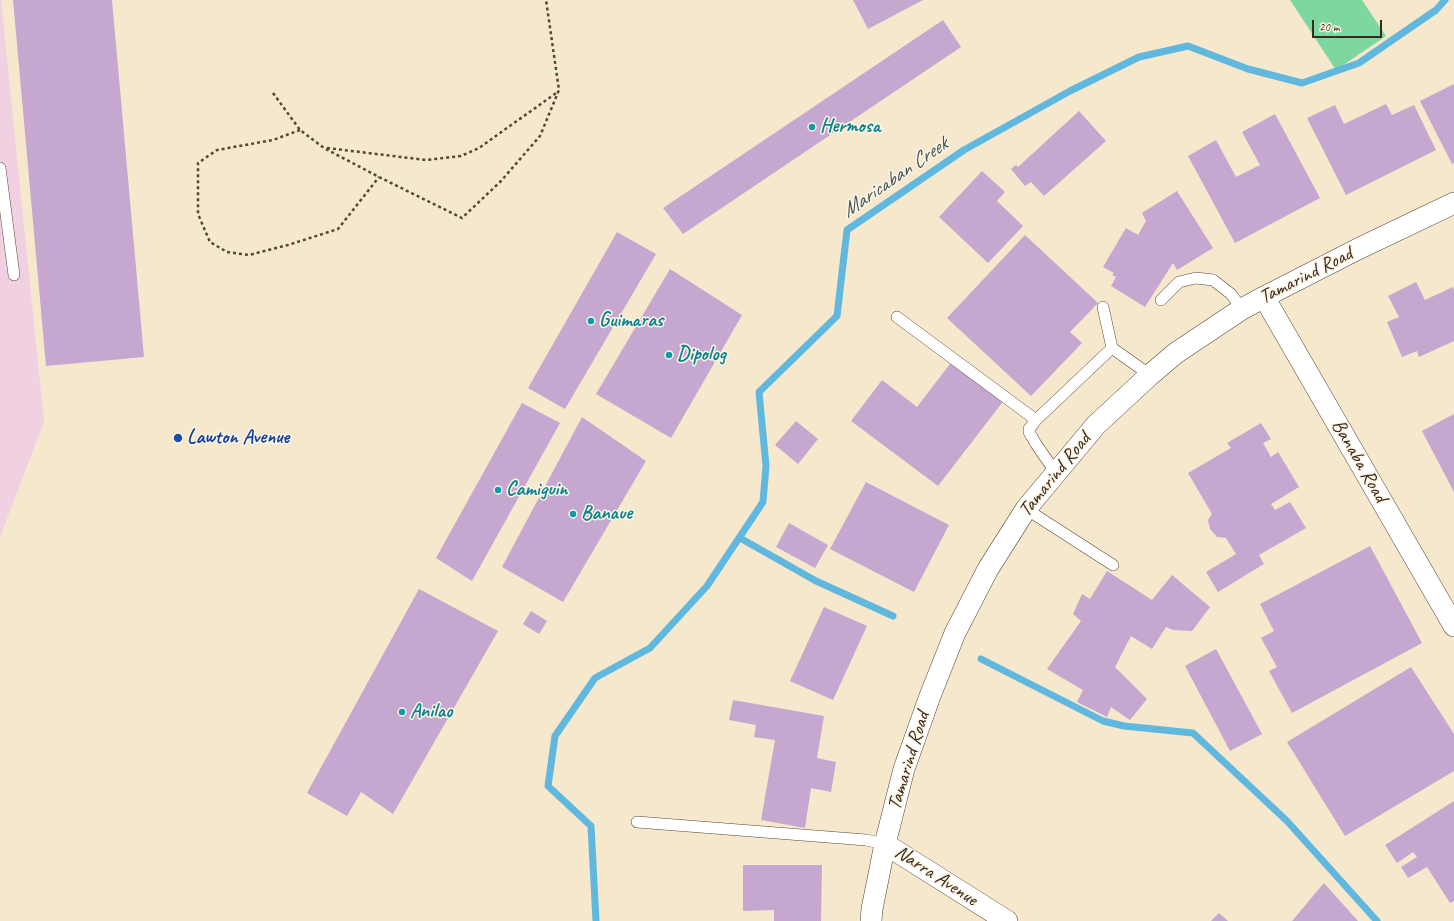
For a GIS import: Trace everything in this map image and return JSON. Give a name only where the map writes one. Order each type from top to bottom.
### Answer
[{"type":"street","name":"Tamarind Road","points":[[871,921],[885,844],[904,770],[930,696],[955,633],[988,569],[1026,509],[1096,425],[1176,353],[1242,309],[1264,297],[1358,249],[1454,203]]},
{"type":"street","name":"Banaba Road","points":[[1264,297],[1454,626]]},
{"type":"street","name":"Narra Avenue","points":[[885,844],[1007,921]]},
{"type":"lane","points":[[0,168],[14,275]]},
{"type":"lane","points":[[1162,300],[1179,282],[1196,278],[1213,280],[1231,294],[1242,309]]},
{"type":"lane","points":[[1103,307],[1112,348],[1150,375]]},
{"type":"lane","points":[[897,317],[1036,420]]},
{"type":"lane","points":[[1056,473],[1036,444],[1029,432],[1029,429],[1036,420],[1112,348]]},
{"type":"lane","points":[[1026,509],[1113,565]]},
{"type":"lane","points":[[637,822],[858,840],[885,844]]},
{"type":"path","points":[[273,93],[300,130],[324,148],[462,218],[501,181],[540,136],[559,90],[546,0]]},
{"type":"path","points":[[324,148],[426,160],[461,156],[479,148],[559,90]]},
{"type":"path","points":[[300,130],[273,140],[217,150],[198,163],[198,214],[210,242],[227,252],[249,255],[288,245],[338,229],[379,177]]},
{"type":"shaded area","points":[[0,0],[44,422],[0,537]]},
{"type":"green space","points":[[1290,0],[1362,0],[1386,36],[1336,70]]},
{"type":"building","points":[[13,0],[112,0],[144,357],[46,366]]},
{"type":"building","points":[[853,0],[923,0],[868,29]]},
{"type":"building","name":"Hermosa","points":[[943,20],[961,47],[683,234],[663,208]]},
{"type":"building","points":[[1454,84],[1454,163],[1452,164],[1420,101]]},
{"type":"building","points":[[1386,104],[1392,115],[1414,105],[1436,150],[1346,195],[1307,118],[1335,105],[1344,124]]},
{"type":"building","points":[[1079,111],[1106,141],[1044,196],[1031,182],[1025,186],[1011,169],[1016,165],[1018,167]]},
{"type":"building","points":[[1275,114],[1320,198],[1235,243],[1188,156],[1216,140],[1236,177],[1260,165],[1242,132]]},
{"type":"building","points":[[982,171],[1005,192],[997,201],[1023,226],[988,263],[939,217]]},
{"type":"building","points":[[1177,191],[1213,248],[1177,270],[1173,263],[1145,307],[1111,286],[1116,277],[1112,275],[1114,273],[1103,267],[1126,228],[1138,235],[1146,221],[1142,213]]},
{"type":"building","name":"Guimaras","points":[[617,232],[656,254],[565,409],[528,388]]},
{"type":"building","points":[[1025,235],[1098,303],[1070,332],[1082,343],[1031,396],[947,318]]},
{"type":"building","name":"Dipolog","points":[[670,269],[742,315],[671,438],[596,394]]},
{"type":"building","points":[[1416,282],[1425,300],[1453,287],[1454,341],[1419,357],[1417,351],[1402,357],[1387,322],[1399,317],[1388,296]]},
{"type":"building","points":[[953,360],[1005,399],[938,486],[851,421],[882,380],[917,407]]},
{"type":"building","name":"Camiguin","points":[[522,403],[560,423],[472,581],[436,558]]},
{"type":"building","points":[[1454,414],[1454,492],[1422,431]]},
{"type":"building","name":"Banaue","points":[[582,417],[646,461],[563,602],[502,567]]},
{"type":"building","points":[[796,421],[818,439],[798,464],[775,445]]},
{"type":"building","points":[[1261,423],[1271,439],[1263,443],[1271,457],[1278,452],[1299,487],[1271,504],[1275,510],[1290,502],[1306,528],[1259,555],[1264,564],[1218,592],[1206,572],[1236,554],[1226,538],[1217,537],[1210,529],[1208,520],[1212,514],[1188,473],[1231,448],[1227,443]]},
{"type":"building","points":[[866,482],[949,525],[914,592],[830,549]]},
{"type":"building","points":[[789,523],[828,545],[815,568],[776,547]]},
{"type":"building","points":[[1370,546],[1422,643],[1292,713],[1269,671],[1277,667],[1261,638],[1274,631],[1260,604]]},
{"type":"building","points":[[1107,571],[1152,600],[1172,575],[1210,607],[1192,631],[1173,630],[1166,627],[1152,649],[1131,636],[1115,667],[1147,699],[1130,720],[1111,707],[1107,717],[1077,702],[1083,690],[1047,669],[1081,621],[1073,614],[1082,594],[1090,599]]},
{"type":"building","name":"Anilao","points":[[419,589],[498,631],[393,814],[361,792],[347,816],[307,793]]},
{"type":"building","points":[[824,607],[867,626],[833,700],[790,681]]},
{"type":"building","points":[[531,611],[547,621],[539,634],[523,624]]},
{"type":"building","points":[[1216,649],[1262,734],[1230,751],[1185,666]]},
{"type":"building","points":[[1411,667],[1454,734],[1454,771],[1345,836],[1287,742]]},
{"type":"building","points":[[733,700],[824,716],[817,758],[836,762],[831,792],[811,788],[805,828],[761,820],[775,740],[754,737],[756,725],[729,720]]},
{"type":"building","points":[[1454,801],[1454,901],[1450,903],[1427,867],[1408,878],[1401,867],[1417,857],[1413,852],[1397,863],[1385,845]]},
{"type":"building","points":[[743,865],[822,865],[821,921],[774,921],[774,910],[743,911]]},
{"type":"building","points":[[1324,883],[1358,921],[1292,921]]},
{"type":"building","points":[[1219,913],[1228,921],[1211,921]]},
{"type":"waterway","name":"Maricaban Creek","points":[[596,921],[591,826],[548,786],[555,736],[595,678],[650,648],[707,586],[763,502],[766,466],[759,392],[837,316],[847,230],[964,150],[1070,91],[1139,57],[1188,46],[1248,69],[1302,83],[1359,63],[1436,10],[1445,0]]},
{"type":"waterway","points":[[740,538],[816,581],[893,616]]},
{"type":"waterway","points":[[981,659],[1103,721],[1124,726],[1193,733],[1287,821],[1377,921]]},
{"type":"place","name":"Hermosa","points":[[812,127]]},
{"type":"place","name":"Guimaras","points":[[591,321]]},
{"type":"place","name":"Dipolog","points":[[669,355]]},
{"type":"place","name":"Lawton Avenue","points":[[178,438]]},
{"type":"place","name":"Camiguin","points":[[498,490]]},
{"type":"place","name":"Banaue","points":[[573,514]]},
{"type":"place","name":"Anilao","points":[[402,712]]}]
